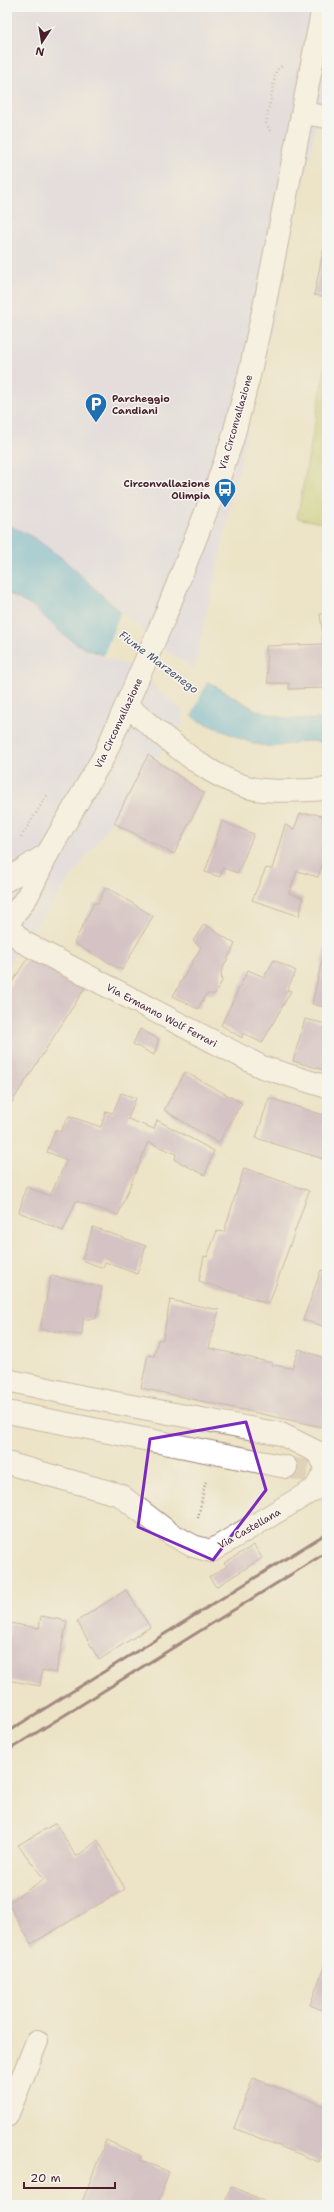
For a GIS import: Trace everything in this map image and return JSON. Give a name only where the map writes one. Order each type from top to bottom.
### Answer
[{"type":"street","name":"Via Circonvallazione","points":[[7,925],[28,895],[48,853],[104,756],[165,616],[217,484],[244,397],[268,293],[323,7]]},
{"type":"street","points":[[302,113],[327,117]]},
{"type":"street","points":[[127,706],[192,757],[236,784],[262,790],[327,789]]},
{"type":"street","name":"Via Circonvallazione","points":[[7,880],[48,853]]},
{"type":"street","name":"Via Ermanno Wolf Ferrari","points":[[7,925],[23,942],[262,1067],[327,1087]]},
{"type":"street","name":"Via Castellana","points":[[7,1380],[84,1397],[281,1434],[317,1452],[327,1467],[315,1489],[251,1528],[211,1550],[193,1546],[170,1534],[120,1495],[7,1463]]},
{"type":"street","points":[[7,1412],[286,1467]]},
{"type":"street","points":[[7,2116],[38,2041]]},
{"type":"path","points":[[18,842],[32,818]]},
{"type":"path","points":[[193,1546],[206,1479]]},
{"type":"highlighted area","points":[[246,1422],[266,1490],[213,1560],[138,1527],[150,1439]]},
{"type":"shaded area","points":[[7,7],[327,7],[327,78],[181,727],[7,965]]},
{"type":"green space","points":[[327,358],[327,524],[297,518]]},
{"type":"water","name":"Fiume Marzenego","points":[[7,524],[34,538],[63,559],[153,643],[195,674],[256,710],[288,719],[327,719],[327,742],[306,741],[273,747],[254,744],[197,720],[163,692],[137,666],[84,648],[65,636],[34,607],[7,593]]},
{"type":"pier","points":[[121,611],[154,642],[208,679],[191,717],[161,693],[136,668],[103,657]]},
{"type":"building","points":[[327,238],[327,297],[314,295]]},
{"type":"building","points":[[327,613],[327,688],[289,689],[289,683],[268,683],[266,646],[324,644],[320,614]]},
{"type":"building","points":[[148,755],[204,793],[174,854],[114,823]]},
{"type":"building","points":[[300,814],[315,814],[327,818],[327,851],[318,877],[297,871],[289,893],[303,898],[299,916],[252,900],[266,868],[272,869],[285,825],[294,829]]},
{"type":"building","points":[[222,821],[254,834],[238,873],[223,868],[220,877],[205,872]]},
{"type":"building","points":[[106,887],[153,916],[122,970],[74,943],[94,903],[98,903]]},
{"type":"building","points":[[204,924],[235,944],[221,972],[222,981],[215,994],[206,994],[198,1009],[173,996],[201,947],[193,941]]},
{"type":"building","points":[[327,943],[327,1008],[312,1004]]},
{"type":"building","points":[[29,956],[85,988],[7,1110],[7,990]]},
{"type":"building","points":[[274,960],[296,971],[287,990],[291,991],[262,1043],[243,1033],[242,1038],[221,1025],[248,970],[264,977]]},
{"type":"building","points":[[305,1019],[327,1024],[327,1071],[293,1061]]},
{"type":"building","points":[[140,1029],[159,1039],[154,1055],[133,1044]]},
{"type":"building","points":[[185,1072],[242,1103],[218,1143],[164,1110]]},
{"type":"building","points":[[121,1093],[136,1098],[128,1119],[154,1129],[157,1120],[214,1151],[205,1175],[175,1160],[176,1154],[148,1142],[118,1215],[76,1201],[63,1231],[19,1212],[26,1187],[50,1196],[67,1160],[47,1152],[55,1130],[60,1132],[69,1116],[101,1127],[106,1111],[113,1113]]},
{"type":"building","points":[[269,1098],[327,1116],[327,1160],[256,1138]]},
{"type":"building","points":[[244,1168],[309,1191],[269,1304],[199,1281],[204,1256],[207,1257],[217,1231],[224,1232]]},
{"type":"building","points":[[93,1227],[146,1246],[137,1274],[105,1262],[103,1268],[82,1260]]},
{"type":"building","points":[[321,1270],[327,1272],[327,1327],[303,1320]]},
{"type":"building","points":[[51,1276],[102,1287],[96,1319],[83,1319],[82,1335],[40,1329]]},
{"type":"building","points":[[170,1300],[219,1310],[209,1348],[272,1363],[272,1365],[292,1368],[299,1349],[327,1359],[327,1428],[141,1388],[148,1355],[154,1356],[158,1340],[163,1339]]},
{"type":"building","points":[[254,1545],[262,1558],[216,1587],[209,1577],[227,1566],[224,1563]]},
{"type":"building","points":[[126,1590],[150,1627],[99,1660],[77,1621]]},
{"type":"building","points":[[41,1616],[67,1621],[56,1673],[42,1670],[40,1686],[7,1680],[9,1623],[39,1628]]},
{"type":"building","points":[[56,1823],[76,1857],[98,1840],[125,1889],[31,1944],[8,1903],[44,1879],[18,1845]]},
{"type":"building","points":[[327,1959],[327,2012],[310,2005]]},
{"type":"building","points":[[253,2078],[327,2107],[327,2142],[319,2162],[234,2128]]},
{"type":"building","points":[[106,2140],[141,2156],[141,2160],[169,2172],[157,2205],[81,2205]]},
{"type":"building","points":[[231,2186],[264,2201],[263,2205],[224,2205]]},
{"type":"tunnel","points":[[286,1467],[327,1475]]},
{"type":"railway","points":[[7,1732],[327,1533]]},
{"type":"railway","points":[[7,1751],[327,1552]]},
{"type":"place","name":"Parcheggio Candiani","points":[[96,424]]},
{"type":"place","name":"Circonvallazione Olimpia","points":[[225,508]]}]
